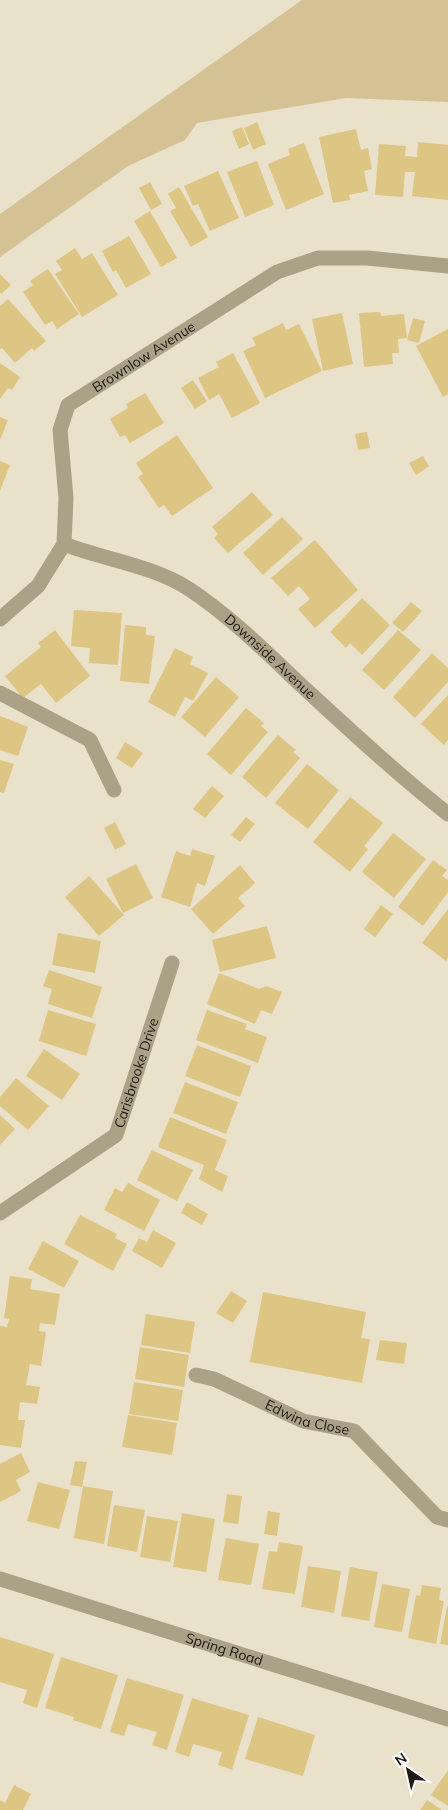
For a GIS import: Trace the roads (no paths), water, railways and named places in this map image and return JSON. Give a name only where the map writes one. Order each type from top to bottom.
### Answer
[{"type":"street","name":"Brownlow Avenue","points":[[0,619],[38,586],[64,544],[66,498],[60,430],[68,405],[276,272],[318,258],[367,258],[448,266]]},
{"type":"street","name":"Downside Avenue","points":[[64,544],[81,551],[151,571],[189,589],[242,630],[383,760],[448,814]]},
{"type":"street","points":[[0,693],[90,740],[114,790]]},
{"type":"street","name":"Carisbrooke Drive","points":[[0,1213],[116,1135],[172,963]]},
{"type":"street","name":"Edwina Close","points":[[196,1375],[214,1379],[303,1421],[354,1431],[437,1517],[448,1520]]},
{"type":"street","name":"Spring Road","points":[[0,1580],[448,1720]]}]
